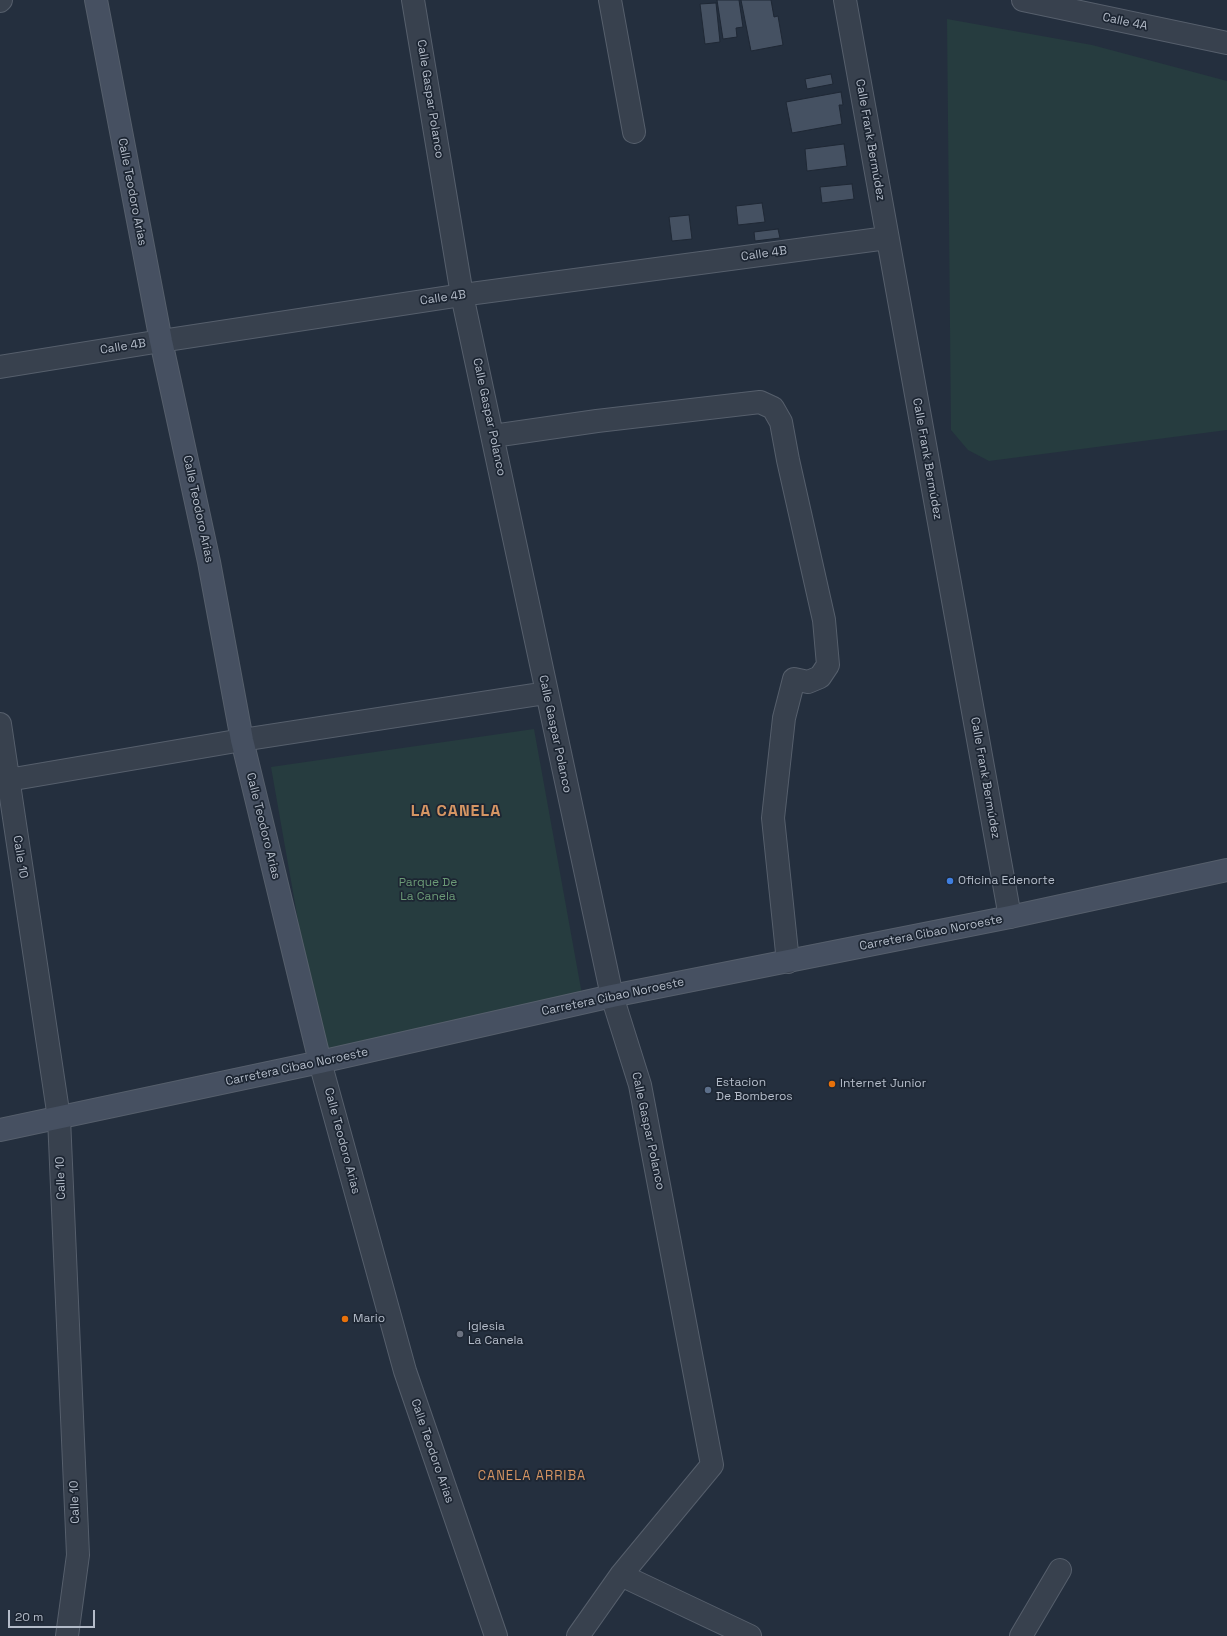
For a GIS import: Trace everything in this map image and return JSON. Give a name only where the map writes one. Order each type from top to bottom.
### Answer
[{"type":"main road","name":"Calle Teodoro Arias","points":[[96,0],[161,341],[209,562],[242,740],[320,1062]]},
{"type":"main road","name":"Carretera Cibao Noroeste","points":[[0,1130],[320,1062],[612,996],[1010,918],[1227,870]]},
{"type":"street","name":"Calle Gaspar Polanco","points":[[414,0],[462,295],[612,996],[640,1085],[712,1465],[621,1575]]},
{"type":"street","points":[[610,0],[634,132]]},
{"type":"street","name":"Calle Frank Bermúdez","points":[[844,0],[1010,918]]},
{"type":"street","name":"Calle 4A","points":[[1023,0],[1227,43]]},
{"type":"street","name":"Calle 4B","points":[[0,367],[462,295],[887,238]]},
{"type":"street","points":[[493,436],[597,421],[760,402],[773,408],[782,422],[788,460],[824,620],[828,664],[820,677],[808,682],[794,679],[784,718],[773,818],[788,962]]},
{"type":"street","points":[[4,780],[242,740],[546,693]]},
{"type":"street","name":"Calle 10","points":[[0,724],[4,780],[59,1118],[78,1555],[67,1636]]},
{"type":"street","name":"Calle Teodoro Arias","points":[[320,1062],[405,1371],[496,1636]]},
{"type":"street","points":[[1021,1636],[1060,1570]]},
{"type":"street","points":[[578,1636],[621,1575],[750,1636]]},
{"type":"green space","points":[[947,19],[1092,45],[1227,81],[1227,430],[989,461],[968,450],[951,430]]},
{"type":"green space","name":"Parque De La Canela","points":[[534,729],[583,1000],[322,1057],[271,767]]},
{"type":"building","points":[[717,0],[739,0],[743,27],[736,28],[737,37],[723,39]]},
{"type":"building","points":[[741,0],[771,0],[774,17],[778,16],[783,45],[751,51]]},
{"type":"building","points":[[716,3],[720,42],[705,44],[700,4]]},
{"type":"building","points":[[831,74],[833,84],[807,89],[805,79]]},
{"type":"building","points":[[841,92],[843,105],[839,105],[842,124],[792,133],[786,102]]},
{"type":"building","points":[[844,144],[847,166],[807,171],[805,149]]},
{"type":"building","points":[[852,184],[854,199],[822,203],[820,187]]},
{"type":"building","points":[[762,203],[765,222],[738,225],[736,206]]},
{"type":"building","points":[[689,215],[692,239],[672,241],[669,217]]},
{"type":"building","points":[[778,229],[780,238],[755,241],[754,232]]},
{"type":"place","name":"Oficina Edenorte","points":[[950,881]]},
{"type":"place","name":"Internet Junior","points":[[832,1084]]},
{"type":"place","name":"Estacion De Bomberos","points":[[708,1090]]},
{"type":"place","name":"Mario","points":[[345,1319]]},
{"type":"place","name":"Iglesia La Canela","points":[[460,1334]]},
{"type":"district","name":"LA CANELA","points":[[456,812]]},
{"type":"district","name":"CANELA ARRIBA","points":[[532,1476]]}]
